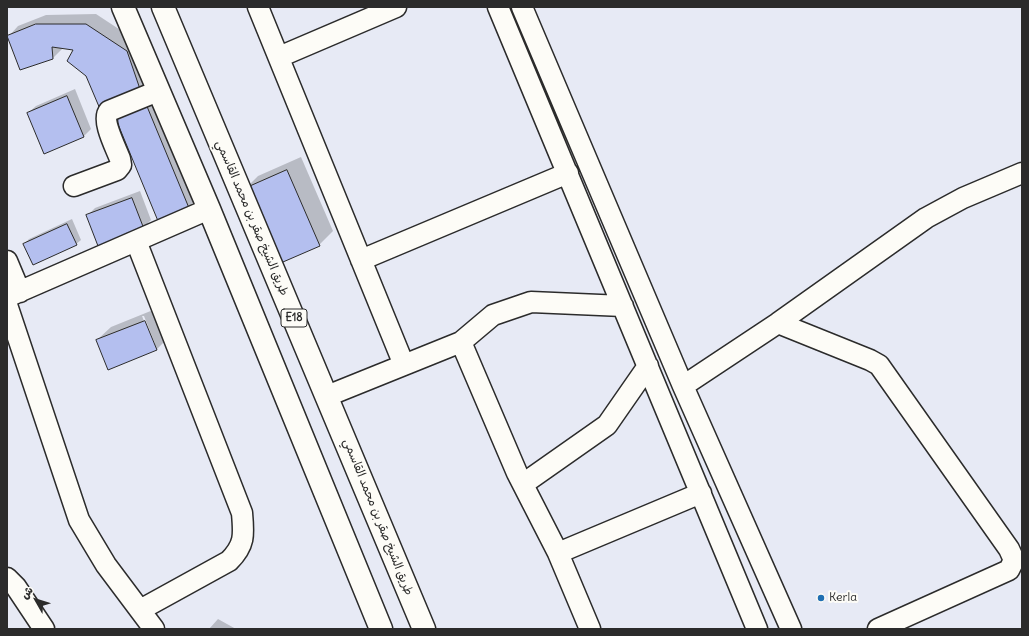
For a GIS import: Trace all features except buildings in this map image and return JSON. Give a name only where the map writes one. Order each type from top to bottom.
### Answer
[{"type":"highway","points":[[123,7],[209,210],[381,629]]},
{"type":"highway","name":"طريق الشيخ صقر بن محمد القاسمي","points":[[163,7],[328,396],[424,629]]},
{"type":"street","points":[[258,7],[404,365]]},
{"type":"street","points":[[278,57],[396,7]]},
{"type":"street","points":[[498,7],[756,629]]},
{"type":"street","points":[[522,7],[683,386],[791,629]]},
{"type":"street","points":[[74,186],[117,170],[121,165],[106,122],[106,114],[109,111],[158,90]]},
{"type":"street","points":[[361,260],[568,173]]},
{"type":"street","points":[[683,386],[778,323],[926,218],[963,198],[1022,173]]},
{"type":"street","points":[[11,298],[136,241],[209,210]]},
{"type":"street","points":[[136,241],[242,513],[244,535],[239,551],[229,561],[140,610]]},
{"type":"street","points":[[7,261],[11,298],[79,520],[106,565],[154,629]]},
{"type":"street","points":[[328,396],[462,342],[493,315],[531,302],[623,306]]},
{"type":"street","points":[[778,323],[879,365],[1009,549],[1014,560],[1009,570],[913,622],[878,629]]},
{"type":"street","points":[[462,342],[523,484],[558,553],[590,629]]},
{"type":"street","points":[[523,484],[607,424],[648,366]]},
{"type":"street","points":[[558,553],[700,494]]},
{"type":"street","points":[[7,578],[16,586],[44,629]]},
{"type":"place","name":"Kerla","points":[[821,598]]}]
